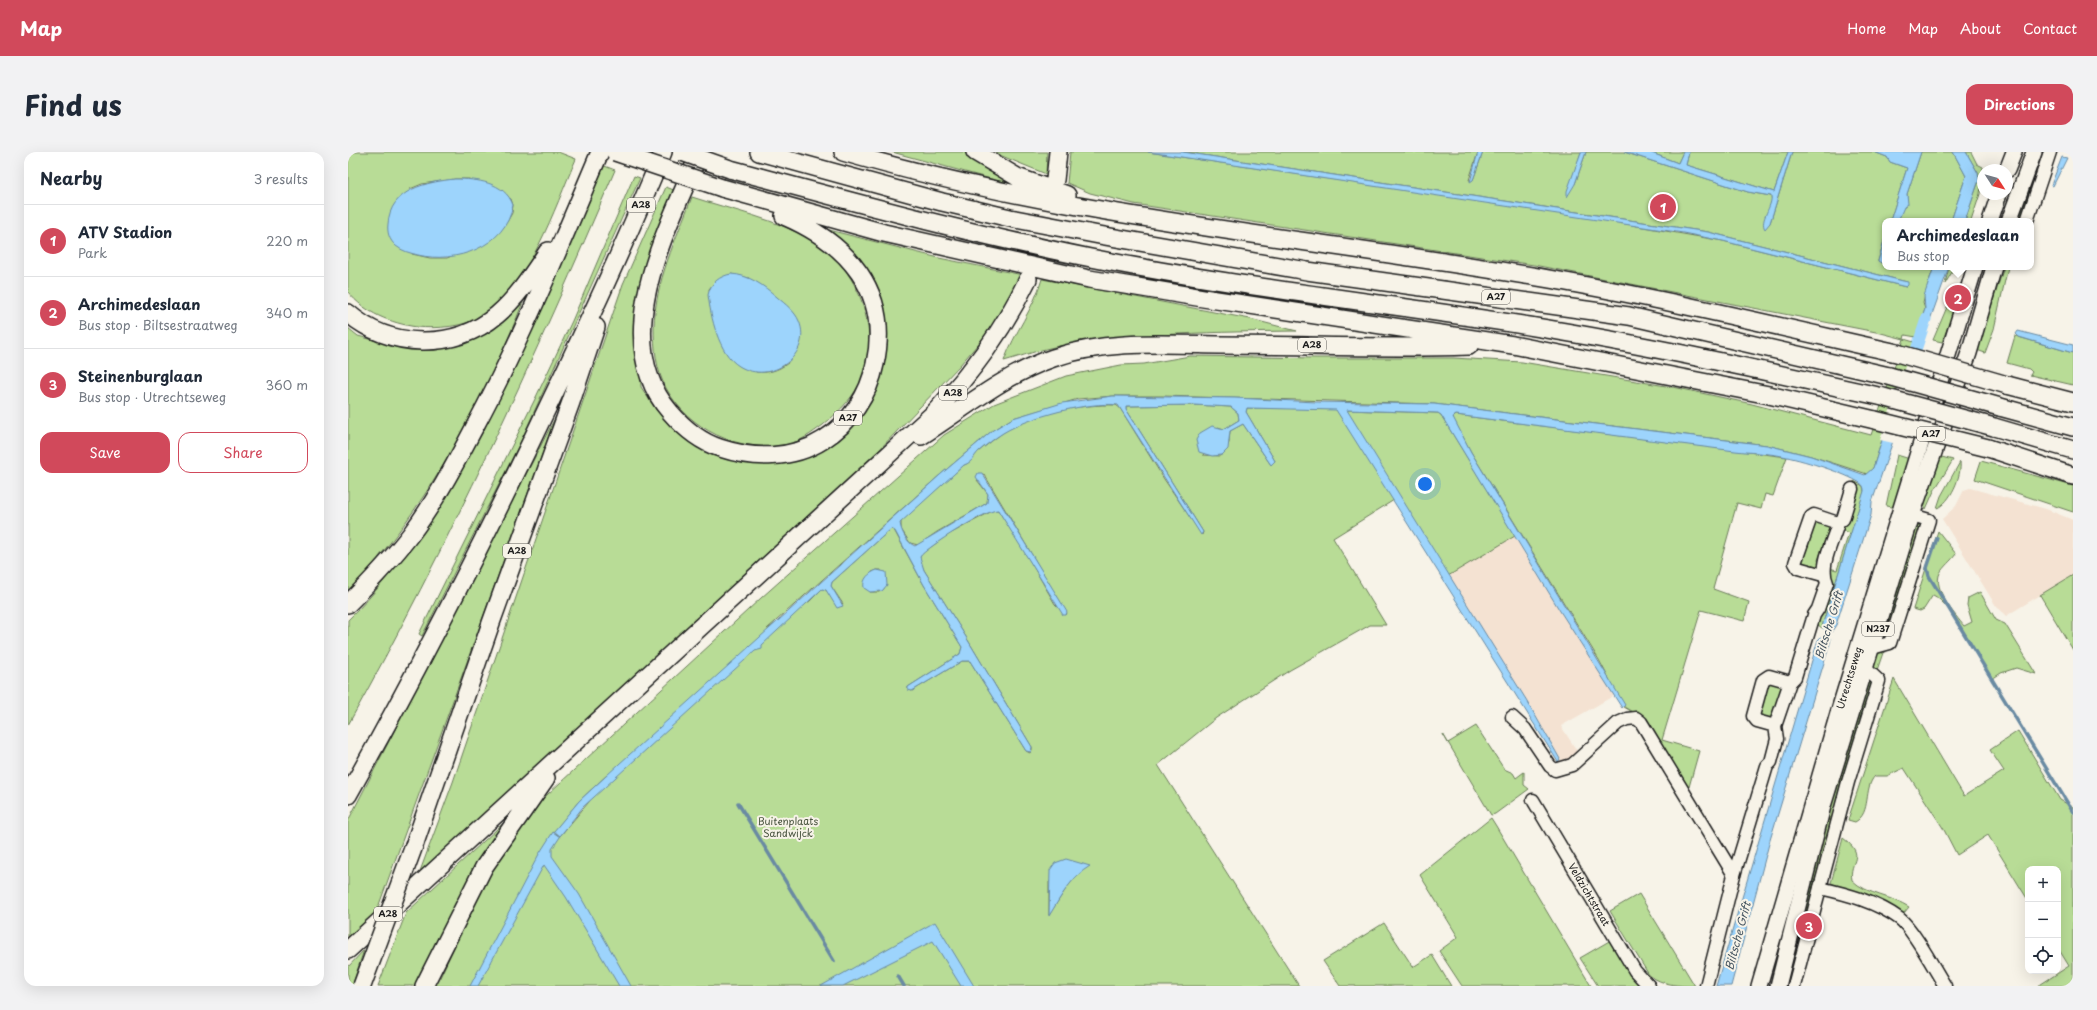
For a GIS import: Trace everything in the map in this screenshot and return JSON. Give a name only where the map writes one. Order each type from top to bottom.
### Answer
[{"type":"highway","points":[[348,604],[392,557],[411,534],[430,507],[453,467],[504,371],[600,152]]},
{"type":"highway","name":"A27","points":[[615,152],[722,188],[884,233],[1089,279],[1512,345],[1762,394],[2073,468]]},
{"type":"highway","name":"A28","points":[[348,795],[447,614],[499,509],[618,258],[663,152]]},
{"type":"highway","name":"A27","points":[[682,152],[730,169],[889,212],[1094,259],[1218,280],[1538,328],[1714,359],[1883,397],[2073,450]]},
{"type":"highway","name":"A27","points":[[700,152],[650,274],[642,326],[642,347],[646,364],[655,389],[664,406],[676,420],[696,436],[715,446],[736,453],[780,456],[821,441],[844,424],[862,401],[869,386],[878,352],[880,332],[877,314],[869,288],[856,269],[838,248],[807,226],[765,207],[747,195]]},
{"type":"highway","name":"A27","points":[[759,152],[942,202],[1099,235],[1307,271],[1629,316],[1889,376],[2073,428]]},
{"type":"highway","points":[[843,152],[1014,195],[1123,214],[1549,279],[1732,316],[1897,353],[2007,385],[2073,402]]},
{"type":"highway","points":[[975,152],[996,166],[1041,187],[1123,214]]},
{"type":"highway","points":[[1055,180],[1058,152]]},
{"type":"highway","points":[[348,312],[383,335],[413,341],[438,341],[459,336],[477,328],[496,316],[514,298],[538,267],[575,211]]},
{"type":"highway","name":"A28","points":[[362,986],[415,842],[494,615],[571,402],[618,258]]},
{"type":"highway","name":"A28","points":[[348,950],[934,413],[981,359],[1010,315],[1028,279]]},
{"type":"highway","name":"A28","points":[[884,460],[1001,381],[1054,358],[1080,350],[1109,347],[1178,344],[1446,347],[1512,345]]},
{"type":"highway","name":"A27","points":[[1988,448],[2073,476]]},
{"type":"highway","name":"A28","points":[[424,986],[484,867],[505,834],[565,750]]},
{"type":"main road","points":[[2009,164],[2014,152]]},
{"type":"main road","points":[[2010,218],[2034,152]]},
{"type":"main road","points":[[1991,218],[1997,200]]},
{"type":"main road","name":"Utrechtseweg","points":[[1759,986],[1830,738],[1974,270]]},
{"type":"main road","name":"Utrechtseweg","points":[[1778,986],[1812,847],[1865,668],[1912,515],[1969,353],[1993,270]]},
{"type":"street","points":[[2028,218],[2050,152]]},
{"type":"street","points":[[1706,986],[1734,875],[1767,766],[1770,762],[1778,739],[1775,726],[1790,682],[1795,677],[1814,615],[1818,609],[1827,583],[1823,575],[1838,523],[1843,519],[1852,489]]},
{"type":"street","points":[[1823,575],[1798,568],[1795,563],[1811,517],[1814,514],[1838,523]]},
{"type":"street","name":"Utrechtseweg","points":[[1872,648],[1890,643],[1929,520],[1912,515]]},
{"type":"street","name":"Utrechtseweg","points":[[1794,986],[1848,782],[1878,681],[1865,668]]},
{"type":"street","points":[[1775,726],[1757,721],[1753,716],[1763,680],[1770,676],[1790,682]]},
{"type":"street","points":[[1512,717],[1525,729],[1550,766],[1555,770],[1572,766],[1618,724],[1627,719],[1636,718],[1641,722],[1734,875]]},
{"type":"street","name":"Veldzichtstraat","points":[[1532,800],[1635,972],[1649,986]]},
{"type":"street","points":[[1820,888],[1846,894],[1873,905],[1901,920],[1921,947],[1944,986]]},
{"type":"shaded area","points":[[1970,488],[2046,509],[2073,520],[2073,575],[2006,616],[1996,606],[1942,519],[1956,506],[1964,490]]},
{"type":"shaded area","points":[[1515,536],[1615,695],[1561,726],[1577,751],[1564,762],[1560,759],[1527,701],[1448,576]]},
{"type":"green space","points":[[348,152],[558,152],[576,159],[539,245],[527,266],[514,286],[499,303],[482,316],[459,325],[425,328],[417,327],[397,323],[379,316],[362,306],[348,292]],"holes":[[[455,179],[469,179],[511,199],[513,205],[512,213],[507,222],[493,238],[447,258],[430,258],[412,254],[410,189],[422,184]]]},
{"type":"green space","points":[[892,152],[967,152],[1012,180],[1009,184]]},
{"type":"green space","points":[[996,152],[1047,152],[1046,174],[1002,156]]},
{"type":"green space","points":[[1070,152],[1148,152],[1597,219],[1723,241],[1906,287],[1907,282],[1708,232],[1183,152],[1478,152],[1469,180],[1473,180],[1483,152],[1581,152],[1572,181],[1575,184],[1586,152],[1624,152],[1748,192],[1771,196],[1772,201],[1764,223],[1770,223],[1792,152],[1874,152],[1887,157],[1890,162],[1907,168],[1891,218],[1882,218],[1882,248],[1878,261],[1882,261],[1882,270],[1933,270],[1923,303],[1925,309],[1916,337],[1905,335],[1904,339],[1881,333],[1534,265],[1134,204],[1090,193],[1067,183]]},
{"type":"green space","points":[[1649,152],[1683,152],[1678,163]]},
{"type":"green space","points":[[1689,152],[1788,152],[1774,192],[1686,165]]},
{"type":"green space","points":[[1921,152],[1953,152],[1966,176],[1952,218],[1899,218],[1902,209],[1907,205],[1907,194]]},
{"type":"green space","points":[[1966,152],[1971,152],[1977,164],[1977,171]]},
{"type":"green space","points":[[602,165],[615,170],[554,311],[489,451],[421,589],[348,725],[348,620],[388,576],[406,553],[455,479],[485,428]]},
{"type":"green space","points":[[634,176],[640,178],[520,443],[422,636],[419,634],[572,321]]},
{"type":"green space","points":[[2031,184],[2034,185],[2024,218],[2020,218]]},
{"type":"green space","points":[[1977,186],[1978,200],[1972,218],[1966,218]]},
{"type":"green space","points":[[666,187],[679,192],[638,313],[641,387],[656,410],[683,436],[722,457],[812,451],[882,368],[854,254],[829,230],[939,258],[1023,275],[1007,310],[960,365],[879,450],[419,874],[453,782],[623,284]]},
{"type":"green space","points":[[692,197],[769,221],[799,233],[813,241],[832,255],[840,264],[859,294],[866,317],[869,334],[867,364],[862,378],[856,390],[836,414],[823,425],[800,440],[790,444],[768,447],[750,445],[716,435],[687,415],[676,403],[666,388],[660,374],[655,351],[655,310],[667,261]],"holes":[[[731,274],[749,278],[788,363],[773,371],[756,372],[718,336],[710,306],[709,289],[715,282]]]},
{"type":"green space","points":[[1948,270],[1953,270],[1945,284]]},
{"type":"green space","points":[[2003,270],[2007,270],[1994,329],[1985,353],[1977,350]]},
{"type":"green space","points":[[1042,279],[1250,319],[1297,331],[1207,333],[1119,338],[1053,347],[1004,361],[1034,300]]},
{"type":"green space","points":[[525,297],[491,377],[428,490],[377,560],[348,593],[348,328],[358,336],[389,344],[424,347]]},
{"type":"green space","points":[[1950,300],[1957,303],[1942,342],[1933,340]]},
{"type":"green space","points":[[2015,336],[2073,353],[2073,385],[2030,375],[2032,372],[2029,369],[2007,363]]},
{"type":"green space","name":"Buitenplaats Sandwijck","points":[[1904,339],[1914,342],[1873,468],[1867,474],[1811,456],[1767,445],[1434,404],[1162,396],[1113,396],[1078,399],[1013,418],[993,430],[940,475],[767,629],[810,601],[822,589],[826,590],[831,597],[843,604],[831,586],[832,582],[891,529],[894,530],[924,585],[962,647],[960,654],[908,687],[908,689],[912,691],[962,661],[970,661],[1026,751],[1030,753],[1032,747],[924,570],[920,561],[920,555],[946,536],[994,510],[998,510],[1019,542],[1055,604],[1066,615],[1067,614],[984,474],[977,480],[988,494],[987,503],[937,532],[918,545],[910,543],[901,529],[901,521],[969,462],[979,451],[1001,434],[1013,427],[1026,420],[1056,411],[1087,406],[1116,405],[1120,408],[1164,479],[1202,535],[1203,532],[1126,409],[1126,406],[1194,405],[1231,407],[1238,413],[1239,420],[1224,429],[1218,427],[1203,455],[1220,456],[1229,443],[1230,431],[1243,424],[1271,465],[1275,461],[1246,412],[1247,408],[1336,409],[1394,500],[1333,538],[1386,625],[1370,625],[1290,670],[1216,718],[1158,765],[1299,986],[436,986],[487,877],[536,805],[761,598],[944,435],[994,404],[1066,376],[1121,365],[1144,364],[1190,356],[1453,358],[1522,362],[1678,388],[1752,404],[1871,435]],"holes":[[[881,570],[884,589],[879,592],[870,592],[872,572]],[[608,774],[588,803],[560,836],[554,832],[579,801]],[[1080,872],[1067,887],[1049,915],[1049,882]]]},
{"type":"green space","points":[[1346,410],[1438,413],[1441,415],[1515,536],[1448,576]]},
{"type":"green space","points":[[1456,415],[1787,457],[1773,496],[1765,494],[1761,509],[1737,503],[1713,589],[1749,602],[1744,621],[1701,610],[1662,740],[1699,751],[1687,794],[1636,714],[1624,707],[1599,660],[1471,452],[1453,418]]},
{"type":"green space","points":[[556,416],[376,913],[348,939],[348,821]]},
{"type":"green space","points":[[1897,455],[1910,459],[1896,508],[1886,506]]},
{"type":"green space","points":[[1938,456],[1953,460],[1934,491],[1926,509],[1923,503]]},
{"type":"green space","points":[[1981,461],[2073,486],[2073,512],[1975,479]]},
{"type":"green space","points":[[1960,462],[1959,474],[1951,495],[1942,505],[1937,508],[1941,496]]},
{"type":"green space","points":[[1854,481],[1863,486],[1864,492],[1823,623],[1823,629],[1817,624],[1829,568],[1837,570],[1849,533],[1841,530],[1843,525],[1848,522],[1855,502],[1852,498]]},
{"type":"green space","points":[[1815,521],[1821,521],[1831,527],[1818,560],[1820,566],[1817,568],[1802,563],[1801,558]]},
{"type":"green space","points":[[1922,523],[1885,638],[1880,641],[1916,527]]},
{"type":"green space","points":[[1938,531],[1956,554],[1941,571],[1938,579],[1939,586],[1950,608],[1964,626],[1972,622],[1967,605],[1968,598],[1980,592],[1996,620],[2005,624],[2036,674],[2016,668],[2001,673],[1992,679],[1956,620],[1940,600],[1933,595],[1924,609],[1920,611],[1913,609]]},
{"type":"green space","points":[[2073,575],[2073,650],[2040,595]]},
{"type":"green space","points":[[1884,650],[1876,673],[1872,666],[1876,651]]},
{"type":"green space","points":[[1869,675],[1872,684],[1801,944],[1795,941],[1829,808]]},
{"type":"green space","points":[[1894,679],[1964,796],[2004,771],[1990,750],[2018,731],[2060,800],[2073,807],[2073,986],[2038,986],[2057,974],[2061,974],[2061,971],[2069,966],[2061,953],[2061,866],[2025,866],[2025,895],[1988,835],[1957,855],[1943,828],[1904,768],[1887,776],[1875,776],[1869,787],[1864,813],[1855,822],[1848,820]]},
{"type":"green space","points":[[1768,681],[1782,685],[1772,719],[1759,718]]},
{"type":"green space","points":[[1476,726],[1504,769],[1513,773],[1516,778],[1524,772],[1524,785],[1529,789],[1495,814],[1491,815],[1448,743]]},
{"type":"green space","points":[[510,817],[464,888],[450,915],[420,986],[378,986],[406,913]]},
{"type":"green space","points":[[1491,818],[1591,986],[1462,986],[1439,951],[1458,937],[1420,875]]},
{"type":"green space","points":[[1843,838],[1850,844],[1856,854],[1851,873],[1852,880],[1865,889],[1909,907],[1904,913],[1900,914],[1853,891],[1831,883]]},
{"type":"green space","points":[[1639,894],[1695,986],[1665,983],[1649,975],[1610,911]]},
{"type":"green space","points":[[1384,923],[1413,967],[1432,955],[1451,986],[1340,986],[1323,961]]},
{"type":"green space","points":[[1611,940],[1640,986],[1598,986],[1580,958]]},
{"type":"green space","points":[[364,950],[352,986],[348,986],[348,967]]},
{"type":"water","points":[[1148,152],[1183,152],[1708,232],[1908,282],[1908,285],[1906,287],[1723,241],[1683,233]]},
{"type":"water","points":[[1478,152],[1483,152],[1473,180],[1470,182]]},
{"type":"water","points":[[1581,152],[1586,152],[1575,184],[1567,197],[1567,191]]},
{"type":"water","points":[[1624,152],[1649,152],[1678,163],[1683,152],[1689,152],[1686,165],[1774,192],[1788,152],[1792,152],[1770,223],[1765,229],[1764,221],[1771,196],[1748,192]]},
{"type":"water","points":[[1874,152],[1921,152],[1907,194],[1908,204],[1904,207],[1899,218],[1891,218],[1907,168],[1890,162],[1887,157]]},
{"type":"water","points":[[1953,152],[1966,152],[1977,171],[1977,186],[1966,218],[1952,218],[1966,176]]},
{"type":"water","points":[[2062,157],[2067,158],[2053,186],[2051,185]]},
{"type":"water","points":[[455,179],[489,183],[504,191],[513,205],[508,220],[500,232],[490,242],[477,249],[447,257],[418,255],[403,251],[396,246],[390,239],[388,233],[390,212],[395,203],[403,195],[422,185]]},
{"type":"water","points":[[1882,248],[1882,262],[1878,261]]},
{"type":"water","points":[[1933,270],[1948,270],[1925,334],[1917,332],[1925,309],[1924,296]]},
{"type":"water","points":[[731,274],[744,276],[761,285],[790,308],[799,321],[802,333],[800,345],[795,355],[776,369],[764,372],[751,371],[739,366],[726,353],[721,344],[711,314],[708,295],[711,287],[716,281],[723,276]]},
{"type":"water","points":[[2018,331],[2073,345],[2073,353],[2019,337],[2016,334]]},
{"type":"water","points":[[1914,342],[1893,441],[1872,502],[1871,515],[1836,625],[1832,631],[1830,643],[1770,840],[1731,986],[1716,986],[1818,640],[1823,635],[1823,623],[1864,491],[1861,484],[1845,475],[1804,461],[1774,455],[1456,415],[1453,417],[1471,452],[1625,705],[1622,708],[1560,611],[1441,415],[1438,413],[1347,410],[1527,701],[1560,759],[1558,762],[1336,410],[1247,408],[1246,412],[1275,461],[1271,465],[1243,424],[1230,431],[1228,449],[1222,455],[1212,456],[1199,452],[1196,440],[1200,433],[1212,426],[1224,429],[1239,420],[1238,413],[1231,407],[1194,405],[1126,406],[1126,409],[1203,532],[1201,535],[1118,405],[1091,405],[1043,416],[1028,421],[1003,433],[979,451],[971,461],[964,465],[900,523],[905,536],[909,542],[915,546],[987,503],[988,494],[976,477],[978,473],[982,473],[1067,612],[1066,615],[1063,615],[998,510],[992,511],[970,522],[924,552],[920,557],[924,570],[1032,747],[1031,752],[1026,751],[970,661],[962,661],[912,691],[908,690],[908,687],[960,654],[962,647],[924,585],[895,531],[891,529],[832,582],[831,586],[843,606],[837,608],[826,590],[822,589],[762,645],[762,649],[755,651],[583,807],[560,836],[554,831],[579,801],[619,764],[940,475],[993,430],[1013,418],[1062,403],[1113,396],[1434,404],[1767,445],[1811,456],[1865,475],[1873,468]]},
{"type":"water","points":[[877,570],[886,572],[887,585],[882,591],[870,592],[864,588],[864,582],[871,573]]},
{"type":"water","points":[[553,832],[560,837],[552,849],[552,856],[579,894],[631,986],[619,986],[566,897],[544,865],[478,986],[470,986],[539,854]]},
{"type":"water","points":[[1066,859],[1090,866],[1072,882],[1049,916],[1050,870],[1055,863]]},
{"type":"water","points":[[935,922],[974,986],[961,986],[933,941],[843,986],[821,986]]},
{"type":"pier","points":[[1914,340],[1922,342],[1923,344],[1895,441],[1893,443],[1880,440]]},
{"type":"pier","points":[[1821,628],[1834,633],[1832,639],[1820,635]]},
{"type":"waterway","name":"Biltsche Grift","points":[[1914,356],[1926,319]]},
{"type":"waterway","points":[[1937,538],[1927,568],[1929,576],[2073,812]]},
{"type":"waterway","points":[[738,803],[834,961]]},
{"type":"waterway","points":[[898,976],[904,986]]},
{"type":"tunnel","points":[[1028,279],[1050,215],[1054,187]]},
{"type":"place","name":"ATV Stadion","points":[[1663,207]]},
{"type":"place","name":"Archimedeslaan","points":[[1958,298]]},
{"type":"place","name":"Steinenburglaan","points":[[1809,926]]}]
